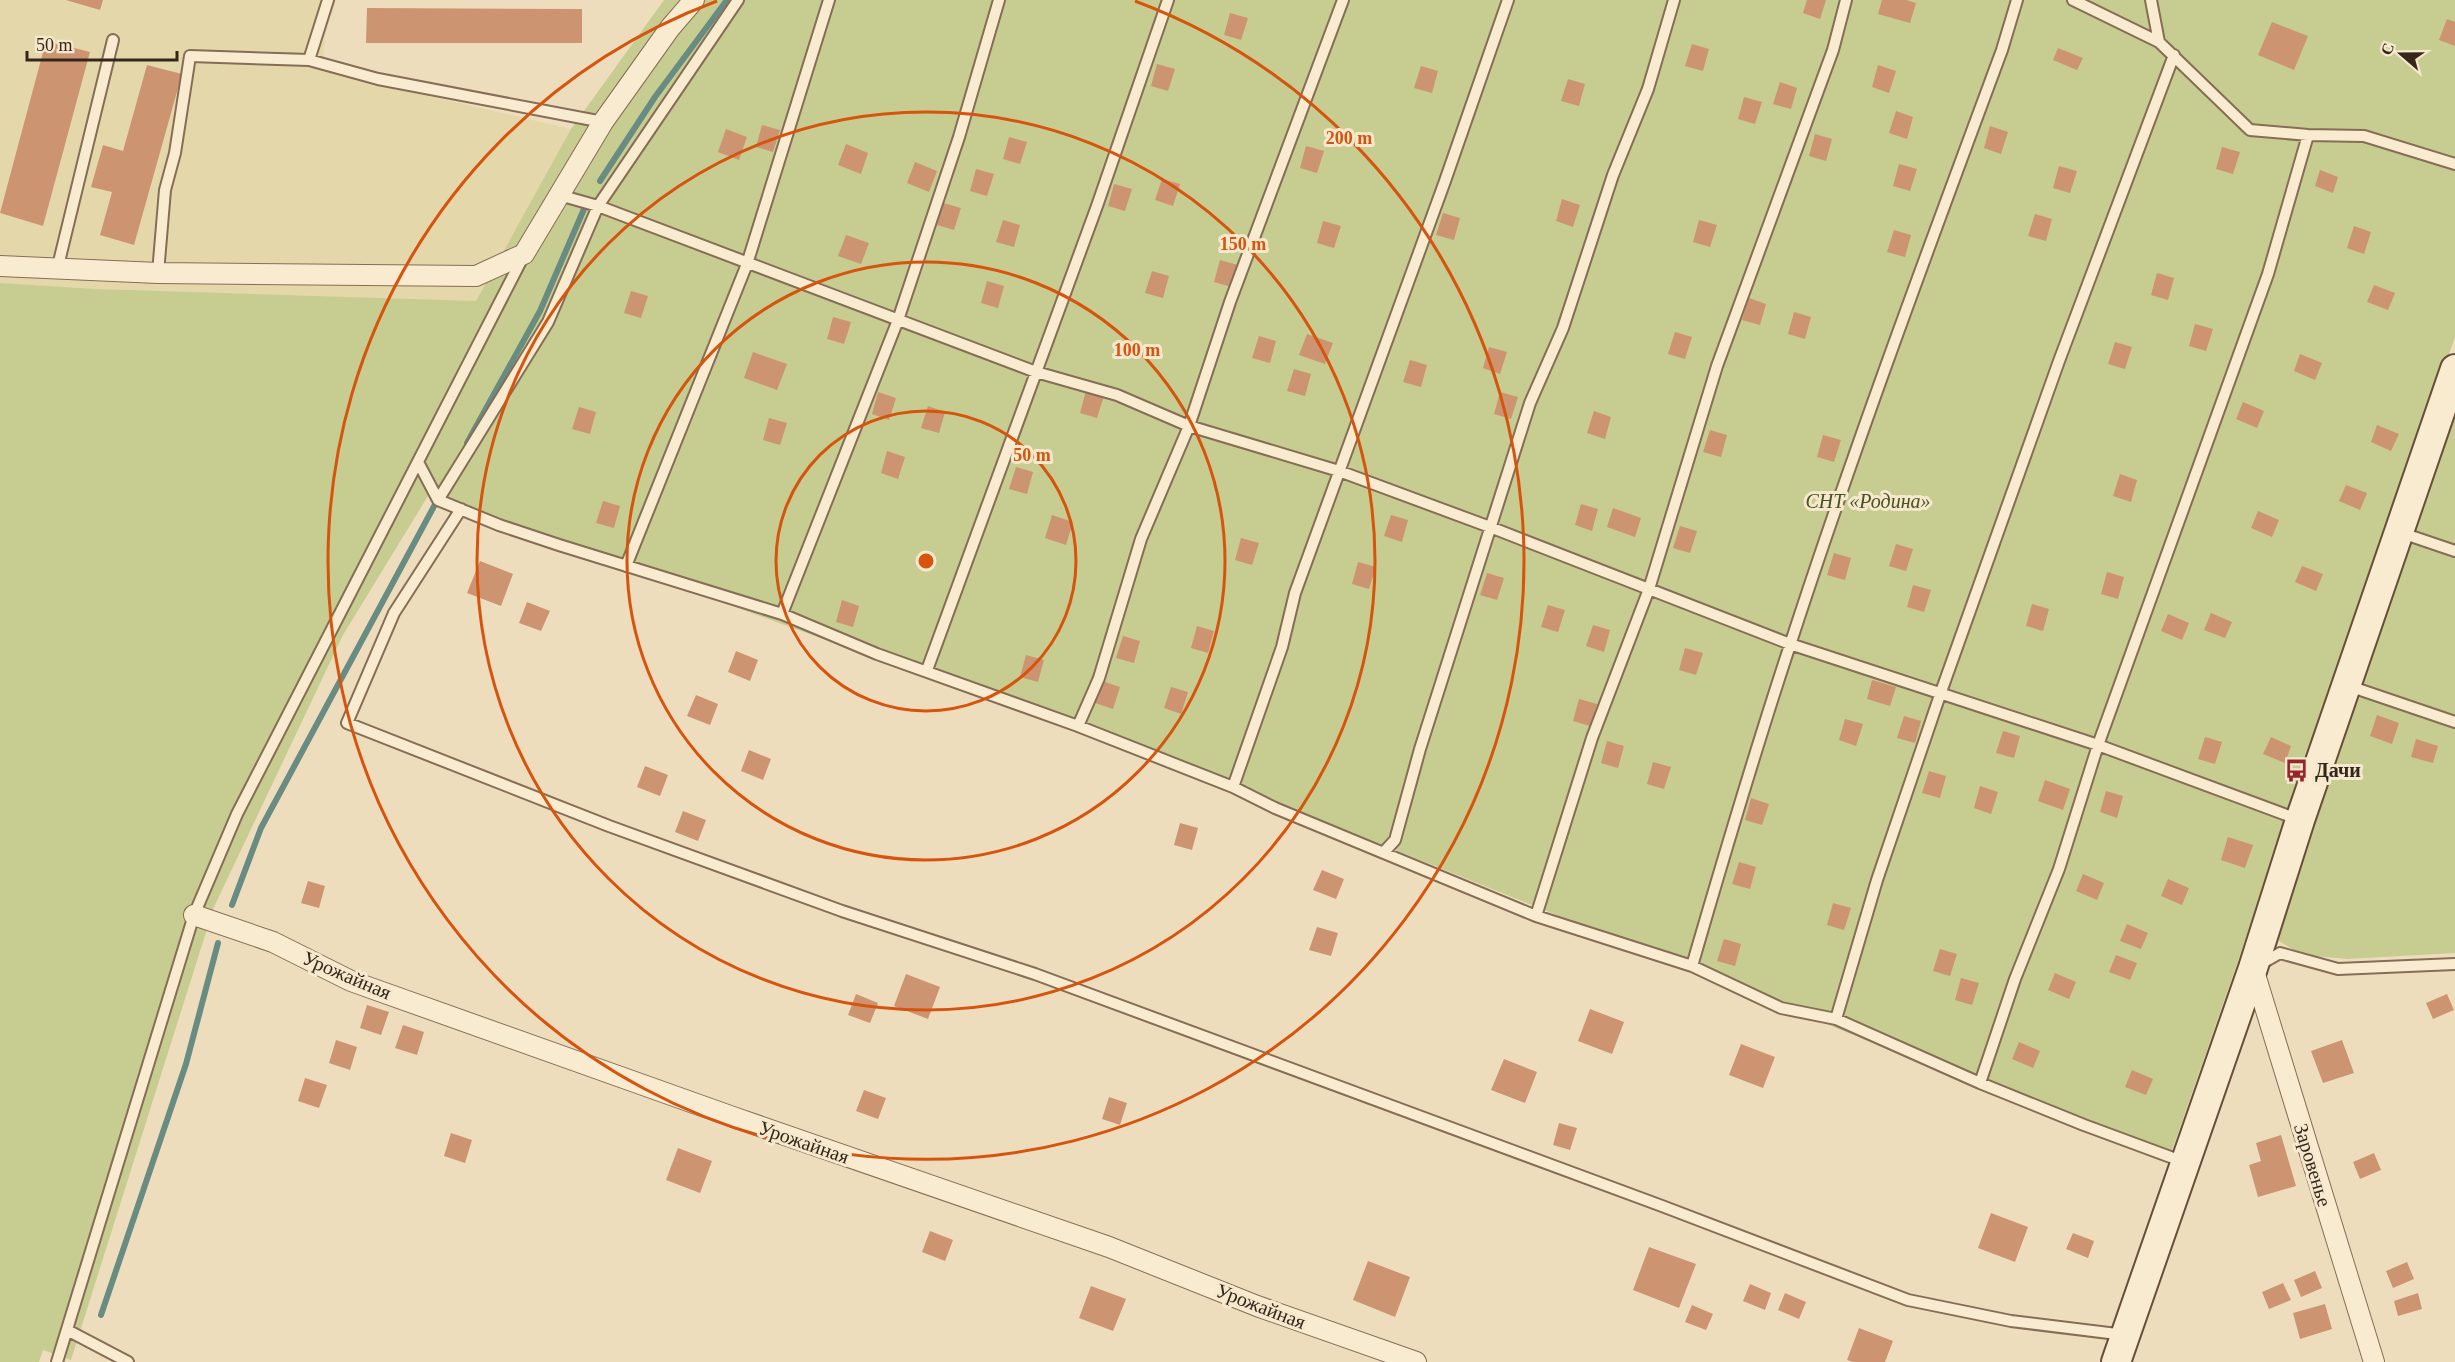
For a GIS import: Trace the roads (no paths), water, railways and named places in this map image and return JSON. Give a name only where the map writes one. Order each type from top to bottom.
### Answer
[{"type":"street","points":[[0,266],[158,273],[476,276],[524,254],[603,122],[670,28],[694,0]]},
{"type":"street","points":[[2116,1362],[2253,968],[2300,820],[2454,374]]},
{"type":"street","name":"Урожайная","points":[[194,915],[273,942],[351,981],[744,1121],[1110,1247],[1257,1306],[1416,1362]]},
{"type":"street","name":"Заровенье","points":[[2253,968],[2374,1362]]},
{"type":"lane","points":[[309,60],[328,0]]},
{"type":"lane","points":[[438,500],[548,322],[598,206],[738,0]]},
{"type":"lane","points":[[626,566],[747,264],[829,0]]},
{"type":"lane","points":[[782,615],[898,320],[959,137],[999,0]]},
{"type":"lane","points":[[927,670],[1168,0]]},
{"type":"lane","points":[[1078,726],[1099,678],[1141,538],[1189,426],[1237,281],[1343,0]]},
{"type":"lane","points":[[1233,787],[1282,647],[1295,593],[1445,181],[1508,0]]},
{"type":"lane","points":[[1384,852],[1395,840],[1420,749],[1530,403],[1563,328],[1613,175],[1648,89],[1674,0]]},
{"type":"lane","points":[[1536,916],[1592,738],[1649,589],[1717,366],[1833,50],[1846,0]]},
{"type":"lane","points":[[1692,966],[1742,795],[1790,644],[1887,362],[2002,50],[2017,0]]},
{"type":"lane","points":[[2151,0],[2159,42]]},
{"type":"lane","points":[[2077,1],[2159,42],[2250,130],[2308,135],[2364,136],[2455,164]]},
{"type":"lane","points":[[57,270],[113,40]]},
{"type":"lane","points":[[1836,1019],[1877,880],[1941,693],[2059,361],[2174,55]]},
{"type":"lane","points":[[158,273],[165,190],[176,153],[190,56],[309,60],[378,79],[603,122]]},
{"type":"lane","points":[[1980,1083],[2015,979],[2059,869],[2098,745],[2268,274],[2308,135]]},
{"type":"lane","points":[[559,195],[598,206],[1036,372],[1117,395],[1189,426],[1339,471],[1790,644],[2098,745],[2300,820]]},
{"type":"lane","points":[[57,1362],[194,915],[237,814],[524,254]]},
{"type":"lane","points":[[418,462],[438,500],[499,525],[782,615],[877,654],[1078,726],[1233,787],[1275,808],[1384,852],[1404,863],[1536,916],[1692,966],[1781,1008],[1836,1019],[1980,1083],[2184,1162]]},
{"type":"lane","points":[[461,509],[394,613],[347,723],[609,826],[842,911],[1035,974],[1662,1206],[1908,1300],[2011,1322],[2125,1335]]},
{"type":"lane","points":[[2399,532],[2455,550]]},
{"type":"lane","points":[[2346,685],[2455,722]]},
{"type":"lane","points":[[2253,968],[2280,953],[2338,969],[2455,964]]},
{"type":"lane","points":[[67,1330],[128,1362]]},
{"type":"waterway","points":[[600,181],[655,97],[727,0]]},
{"type":"waterway","points":[[467,443],[540,311],[584,209]]},
{"type":"waterway","points":[[232,905],[261,828],[439,497]]},
{"type":"waterway","points":[[101,1315],[186,1064],[218,943]]},
{"type":"place","name":"Дачи","points":[[2297,770]]},
{"type":"park label","name":"СНТ «Родина»","points":[[1868,501]]}]
